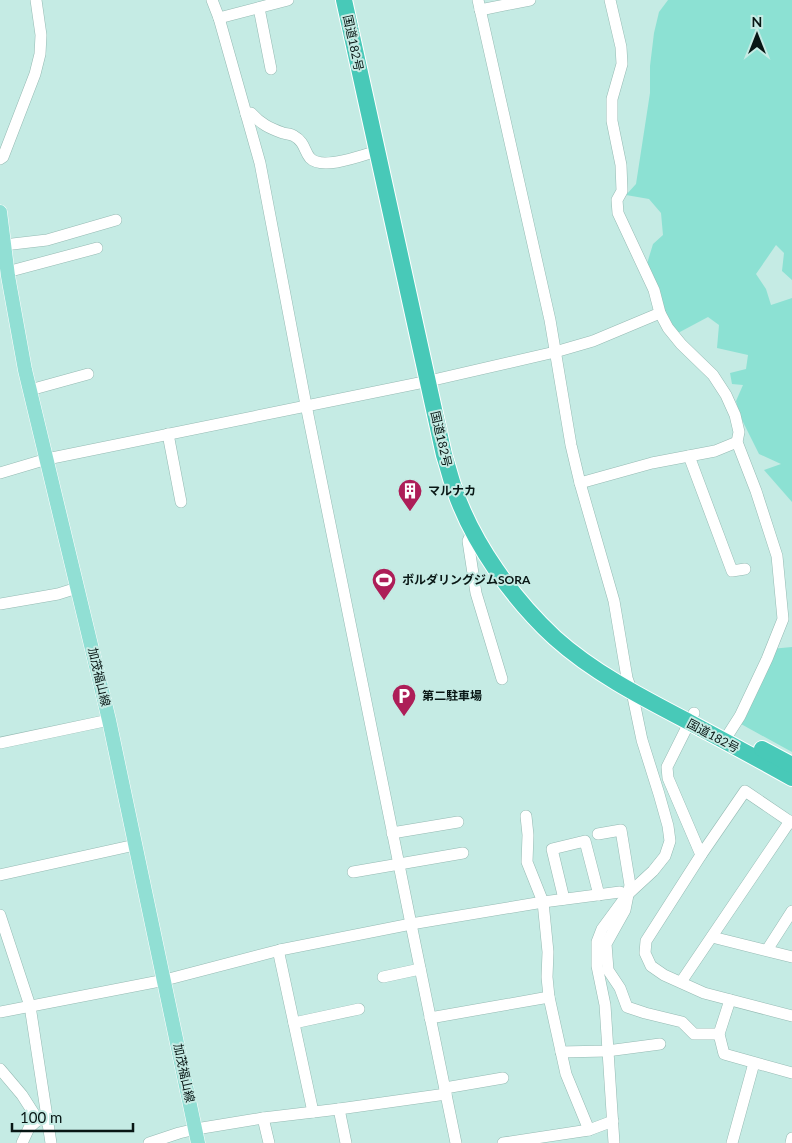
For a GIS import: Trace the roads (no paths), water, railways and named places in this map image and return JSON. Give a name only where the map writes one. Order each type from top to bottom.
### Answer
[{"type":"highway","name":"国道182号","points":[[344,0],[412,310],[463,481],[476,513],[493,546],[511,574],[535,603],[561,630],[630,685]]},
{"type":"highway","name":"国道182号","points":[[355,0],[424,318],[444,455],[456,493],[473,530],[505,582],[528,611],[555,638],[591,666],[727,737],[792,778]]},
{"type":"highway","name":"国道182号","points":[[727,737],[792,765]]},
{"type":"main road","name":"加茂福山線","points":[[0,212],[7,272],[25,370],[109,720],[198,1143]]},
{"type":"street","points":[[0,159],[3,158],[32,82],[40,54],[36,0]]},
{"type":"street","points":[[212,0],[219,18],[260,163],[306,406],[456,1143]]},
{"type":"street","points":[[219,18],[288,0]]},
{"type":"street","points":[[530,0],[479,5],[550,320],[569,437],[614,602],[642,740],[668,826],[670,842],[665,856],[627,895],[602,929],[597,942],[597,966],[605,1006],[614,1143]]},
{"type":"street","points":[[610,0],[621,47],[622,64],[612,99],[612,121],[621,165],[622,191],[617,200],[618,213],[654,290],[660,313],[668,328],[681,344],[713,375],[726,395],[735,415],[738,432],[737,442],[756,491],[777,556],[783,619],[767,659],[740,716],[727,737]]},
{"type":"street","points":[[259,8],[272,69]]},
{"type":"street","points":[[246,114],[251,113],[259,122],[269,128],[294,136],[302,143],[310,158],[314,160],[341,162],[377,151]]},
{"type":"street","points":[[4,245],[47,240],[116,220]]},
{"type":"street","points":[[7,272],[97,248]]},
{"type":"street","points":[[0,473],[47,459],[434,380],[555,352],[593,342],[660,313]]},
{"type":"street","points":[[30,390],[88,374]]},
{"type":"street","points":[[168,434],[181,502]]},
{"type":"street","points":[[580,483],[652,463],[715,451],[737,442]]},
{"type":"street","points":[[689,456],[732,572],[745,570]]},
{"type":"street","points":[[473,530],[468,541],[476,593],[502,679]]},
{"type":"street","points":[[0,604],[58,594],[78,588]]},
{"type":"street","points":[[692,718],[667,767],[668,778],[702,855]]},
{"type":"street","points":[[0,743],[109,720]]},
{"type":"street","points":[[681,982],[791,822],[745,791],[646,941],[645,953],[650,966],[664,975],[704,993],[792,1016]]},
{"type":"street","points":[[526,816],[528,835],[527,862],[543,902],[548,952],[547,977],[561,1052],[566,1074],[589,1130]]},
{"type":"street","points":[[392,833],[458,822]]},
{"type":"street","points":[[598,834],[621,830],[630,885],[625,910],[606,944],[608,970],[620,988],[627,1007],[682,1022],[694,1034],[719,1034]]},
{"type":"street","points":[[564,899],[552,848],[585,841],[599,895]]},
{"type":"street","points":[[0,875],[136,845]]},
{"type":"street","points":[[353,872],[463,853]]},
{"type":"street","points":[[0,1012],[165,980],[280,950],[411,924],[564,899],[620,892],[627,895]]},
{"type":"street","points":[[767,950],[792,911]]},
{"type":"street","points":[[0,915],[30,1006],[43,1120],[51,1143]]},
{"type":"street","points":[[712,937],[792,957]]},
{"type":"street","points":[[280,950],[279,954],[314,1112]]},
{"type":"street","points":[[383,977],[420,969]]},
{"type":"street","points":[[430,1018],[550,997]]},
{"type":"street","points":[[730,1000],[719,1034],[724,1054],[792,1072]]},
{"type":"street","points":[[294,1023],[359,1009]]},
{"type":"street","points":[[561,1052],[607,1051],[660,1044]]},
{"type":"street","points":[[732,1143],[754,1063]]},
{"type":"street","points":[[0,1069],[43,1120]]},
{"type":"street","points":[[149,1143],[196,1129],[263,1118],[339,1109],[445,1091],[504,1078]]},
{"type":"street","points":[[339,1109],[346,1143]]},
{"type":"street","points":[[263,1118],[269,1143]]},
{"type":"street","points":[[22,1143],[29,1128],[43,1120]]},
{"type":"street","points":[[503,1143],[564,1138],[613,1122]]},
{"type":"street","points":[[791,1143],[792,1138]]},
{"type":"place","name":"マルナカ","points":[[410,512]]},
{"type":"place","name":"ボルダリングジムSORA","points":[[384,601]]},
{"type":"place","name":"第二駐車場","points":[[404,717]]}]
